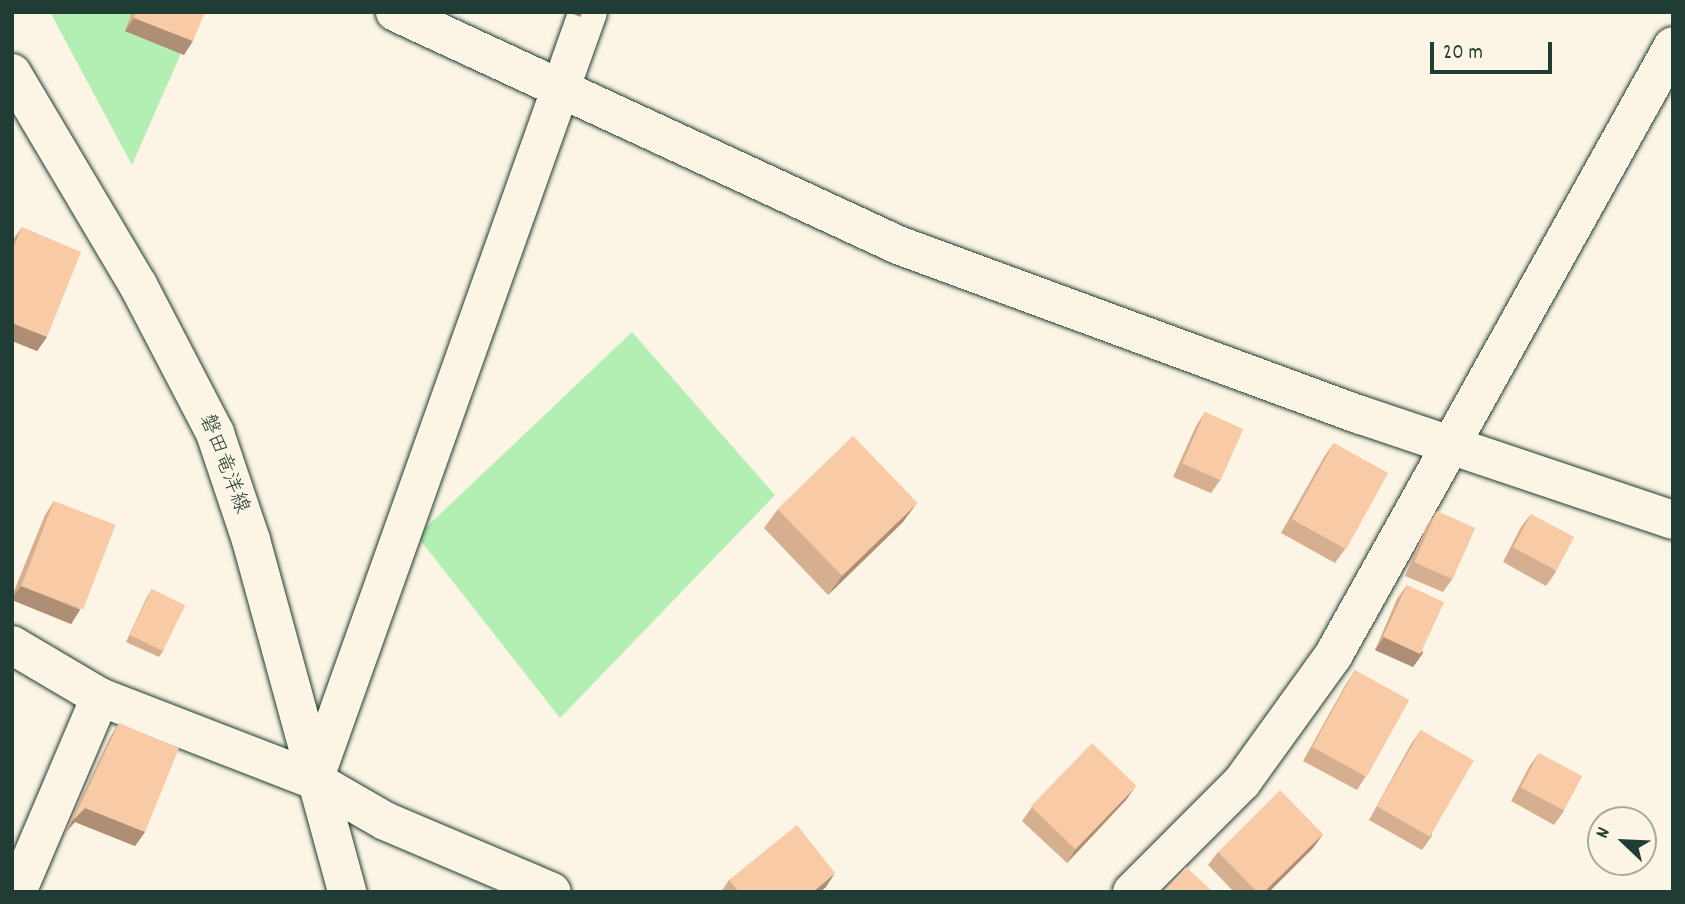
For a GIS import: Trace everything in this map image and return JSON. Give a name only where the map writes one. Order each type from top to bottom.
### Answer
[{"type":"street","points":[[395,12],[898,245],[1452,446],[1673,520]]},
{"type":"street","points":[[314,780],[589,12]]},
{"type":"street","points":[[1132,892],[1242,782],[1333,656],[1673,46]]},
{"type":"street","name":"磐田竜洋線","points":[[12,73],[138,285],[215,433],[251,540],[346,892]]},
{"type":"street","points":[[12,645],[100,697],[314,780],[385,821],[552,892]]},
{"type":"street","points":[[17,892],[100,697]]},
{"type":"green space","points":[[50,12],[199,12],[132,165]]},
{"type":"green space","points":[[632,332],[775,495],[560,718],[417,536]]},
{"type":"building","points":[[136,12],[205,12],[193,41],[134,18]]},
{"type":"building","points":[[22,227],[81,252],[47,337],[12,323],[12,250]]},
{"type":"building","points":[[1205,412],[1243,429],[1221,480],[1182,463]]},
{"type":"building","points":[[853,436],[918,503],[842,576],[777,509]]},
{"type":"building","points":[[1334,443],[1388,473],[1346,549],[1292,519]]},
{"type":"building","points":[[54,501],[116,525],[83,610],[21,586]]},
{"type":"building","points":[[1437,511],[1475,528],[1453,579],[1414,562]]},
{"type":"building","points":[[1531,514],[1574,537],[1556,571],[1513,548]]},
{"type":"building","points":[[1407,585],[1444,602],[1420,654],[1383,637]]},
{"type":"building","points":[[152,589],[185,605],[163,651],[130,635]]},
{"type":"building","points":[[1355,670],[1409,700],[1367,777],[1312,747]]},
{"type":"building","points":[[119,723],[179,748],[145,832],[85,808],[73,820]]},
{"type":"building","points":[[1421,730],[1474,761],[1430,837],[1377,806]]},
{"type":"building","points":[[1092,743],[1137,786],[1075,849],[1031,806]]},
{"type":"building","points":[[1539,753],[1582,776],[1564,810],[1521,787]]},
{"type":"building","points":[[1280,790],[1323,834],[1264,892],[1257,892],[1218,852]]},
{"type":"building","points":[[797,825],[835,873],[813,892],[739,892],[729,880]]},
{"type":"building","points":[[1186,867],[1213,892],[1164,892]]}]
